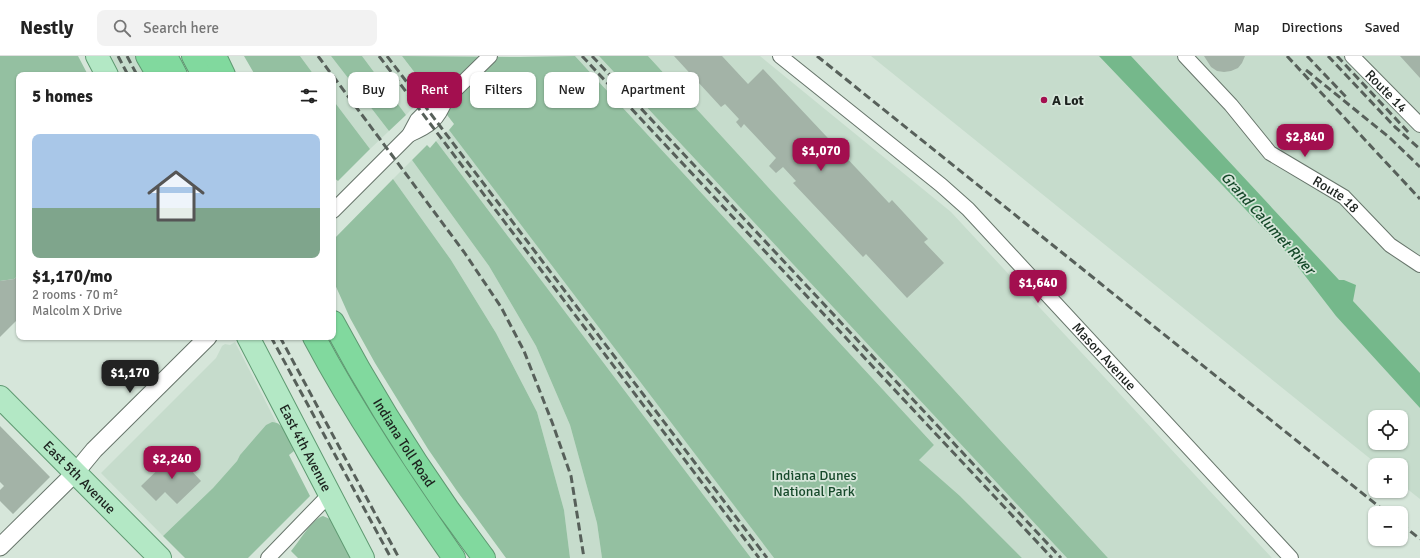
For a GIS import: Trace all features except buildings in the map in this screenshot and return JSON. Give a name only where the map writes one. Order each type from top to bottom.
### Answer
[{"type":"highway","points":[[147,56],[156,72]]},
{"type":"highway","points":[[166,56],[174,72]]},
{"type":"highway","points":[[193,56],[201,72]]},
{"type":"highway","points":[[216,56],[223,72]]},
{"type":"highway","name":"Indiana Toll Road","points":[[336,328],[350,354],[405,445],[425,476],[484,558]]},
{"type":"highway","name":"Indiana Toll Road","points":[[316,340],[365,426],[407,491],[454,558]]},
{"type":"main road","points":[[97,56],[105,72]]},
{"type":"main road","name":"East 4th Avenue","points":[[250,340],[363,558]]},
{"type":"main road","name":"East 5th Avenue","points":[[0,397],[160,558]]},
{"type":"street","points":[[336,208],[410,134],[425,128],[440,113],[446,99],[490,56]]},
{"type":"street","name":"Mason Avenue","points":[[780,56],[941,184],[968,209],[1291,558]]},
{"type":"street","name":"Route 18","points":[[1185,56],[1231,105],[1270,153],[1344,197],[1390,245],[1420,265]]},
{"type":"street","name":"Route 14","points":[[1352,56],[1420,126]]},
{"type":"street","points":[[0,547],[75,473],[94,450],[205,340]]},
{"type":"street","points":[[268,558],[330,494]]},
{"type":"shaded area","points":[[108,56],[140,56],[148,72],[116,72]]},
{"type":"shaded area","points":[[300,56],[331,56],[348,78],[348,108],[371,108],[389,131],[370,149],[336,104],[336,72],[312,72]]},
{"type":"shaded area","points":[[362,56],[402,56],[414,72],[407,72],[407,108],[413,108],[406,115],[399,106],[399,72],[374,72]]},
{"type":"shaded area","points":[[575,56],[599,56],[614,72],[607,72],[607,91],[599,82],[599,72],[590,72]]},
{"type":"shaded area","points":[[648,56],[760,56],[951,212],[1272,558],[1108,558],[696,108],[699,108],[699,72],[663,72]]},
{"type":"shaded area","points":[[871,56],[1420,56],[1420,499],[1408,490],[1408,458],[1369,458]]},
{"type":"shaded area","points":[[623,108],[647,108],[1067,558],[1022,558],[960,496],[918,460],[934,445]]},
{"type":"shaded area","points":[[449,130],[774,558],[751,558],[436,141]]},
{"type":"shaded area","points":[[412,160],[489,266],[536,346],[570,425],[597,523],[602,558],[570,558],[564,510],[537,412],[496,333],[451,260],[393,179]]},
{"type":"shaded area","points":[[235,342],[276,422],[266,425],[213,488],[163,536],[101,473],[216,358],[222,346],[225,344],[230,345]]},
{"type":"green space","points":[[0,56],[78,56],[86,72],[16,72],[16,277],[0,281]]},
{"type":"green space","points":[[244,56],[300,56],[312,72],[253,72]]},
{"type":"green space","points":[[331,56],[362,56],[374,72],[348,72],[348,78]]},
{"type":"green space","name":"Indiana Dunes National Park","points":[[402,56],[575,56],[590,72],[544,72],[544,108],[599,108],[599,82],[607,91],[607,108],[623,108],[934,445],[919,460],[960,496],[1022,558],[774,558],[449,130],[454,124],[442,108],[462,108],[462,72],[414,72]]},
{"type":"green space","points":[[599,56],[648,56],[663,72],[614,72]]},
{"type":"green space","points":[[336,104],[370,149],[338,181],[336,179]]},
{"type":"green space","points":[[399,106],[406,115],[389,131],[371,108],[399,108]]},
{"type":"green space","points":[[647,108],[696,108],[1108,558],[1067,558]]},
{"type":"green space","points":[[436,141],[751,558],[602,558],[597,523],[570,425],[536,346],[489,266],[412,160],[427,145],[430,148]]},
{"type":"green space","points":[[393,179],[451,260],[496,333],[537,412],[564,510],[570,558],[506,558],[457,491],[428,449],[375,363],[350,318],[336,287],[336,237]]},
{"type":"green space","points":[[272,422],[280,425],[286,433],[294,451],[289,455],[310,496],[248,558],[185,558],[163,536],[213,488],[266,425]]},
{"type":"green space","points":[[323,516],[330,519],[350,558],[298,558],[291,551],[314,521]]},
{"type":"water","name":"Grand Calumet River","points":[[1099,56],[1131,56],[1339,280],[1344,280],[1356,285],[1353,301],[1420,373],[1420,408],[1336,316],[1289,255]]},
{"type":"railway","points":[[118,56],[126,72]]},
{"type":"railway","points":[[127,56],[135,72]]},
{"type":"railway","points":[[318,56],[330,72]]},
{"type":"railway","points":[[379,56],[759,558]]},
{"type":"railway","points":[[387,56],[767,558]]},
{"type":"railway","points":[[582,56],[1052,558]]},
{"type":"railway","points":[[592,56],[1061,558]]},
{"type":"railway","points":[[817,56],[1378,506]]},
{"type":"railway","points":[[1287,56],[1420,199]]},
{"type":"railway","points":[[1307,56],[1347,98]]},
{"type":"railway","points":[[1328,56],[1395,127],[1420,149]]},
{"type":"railway","points":[[1337,56],[1410,134]]},
{"type":"railway","points":[[1306,70],[1390,138],[1420,167]]},
{"type":"railway","points":[[336,80],[464,252],[501,307],[524,351],[552,422],[571,476],[584,558]]},
{"type":"railway","points":[[273,340],[391,558]]},
{"type":"railway","points":[[282,340],[399,558]]},
{"type":"railway","points":[[1408,530],[1420,539]]},
{"type":"place","name":"A Lot","points":[[1044,100]]}]
